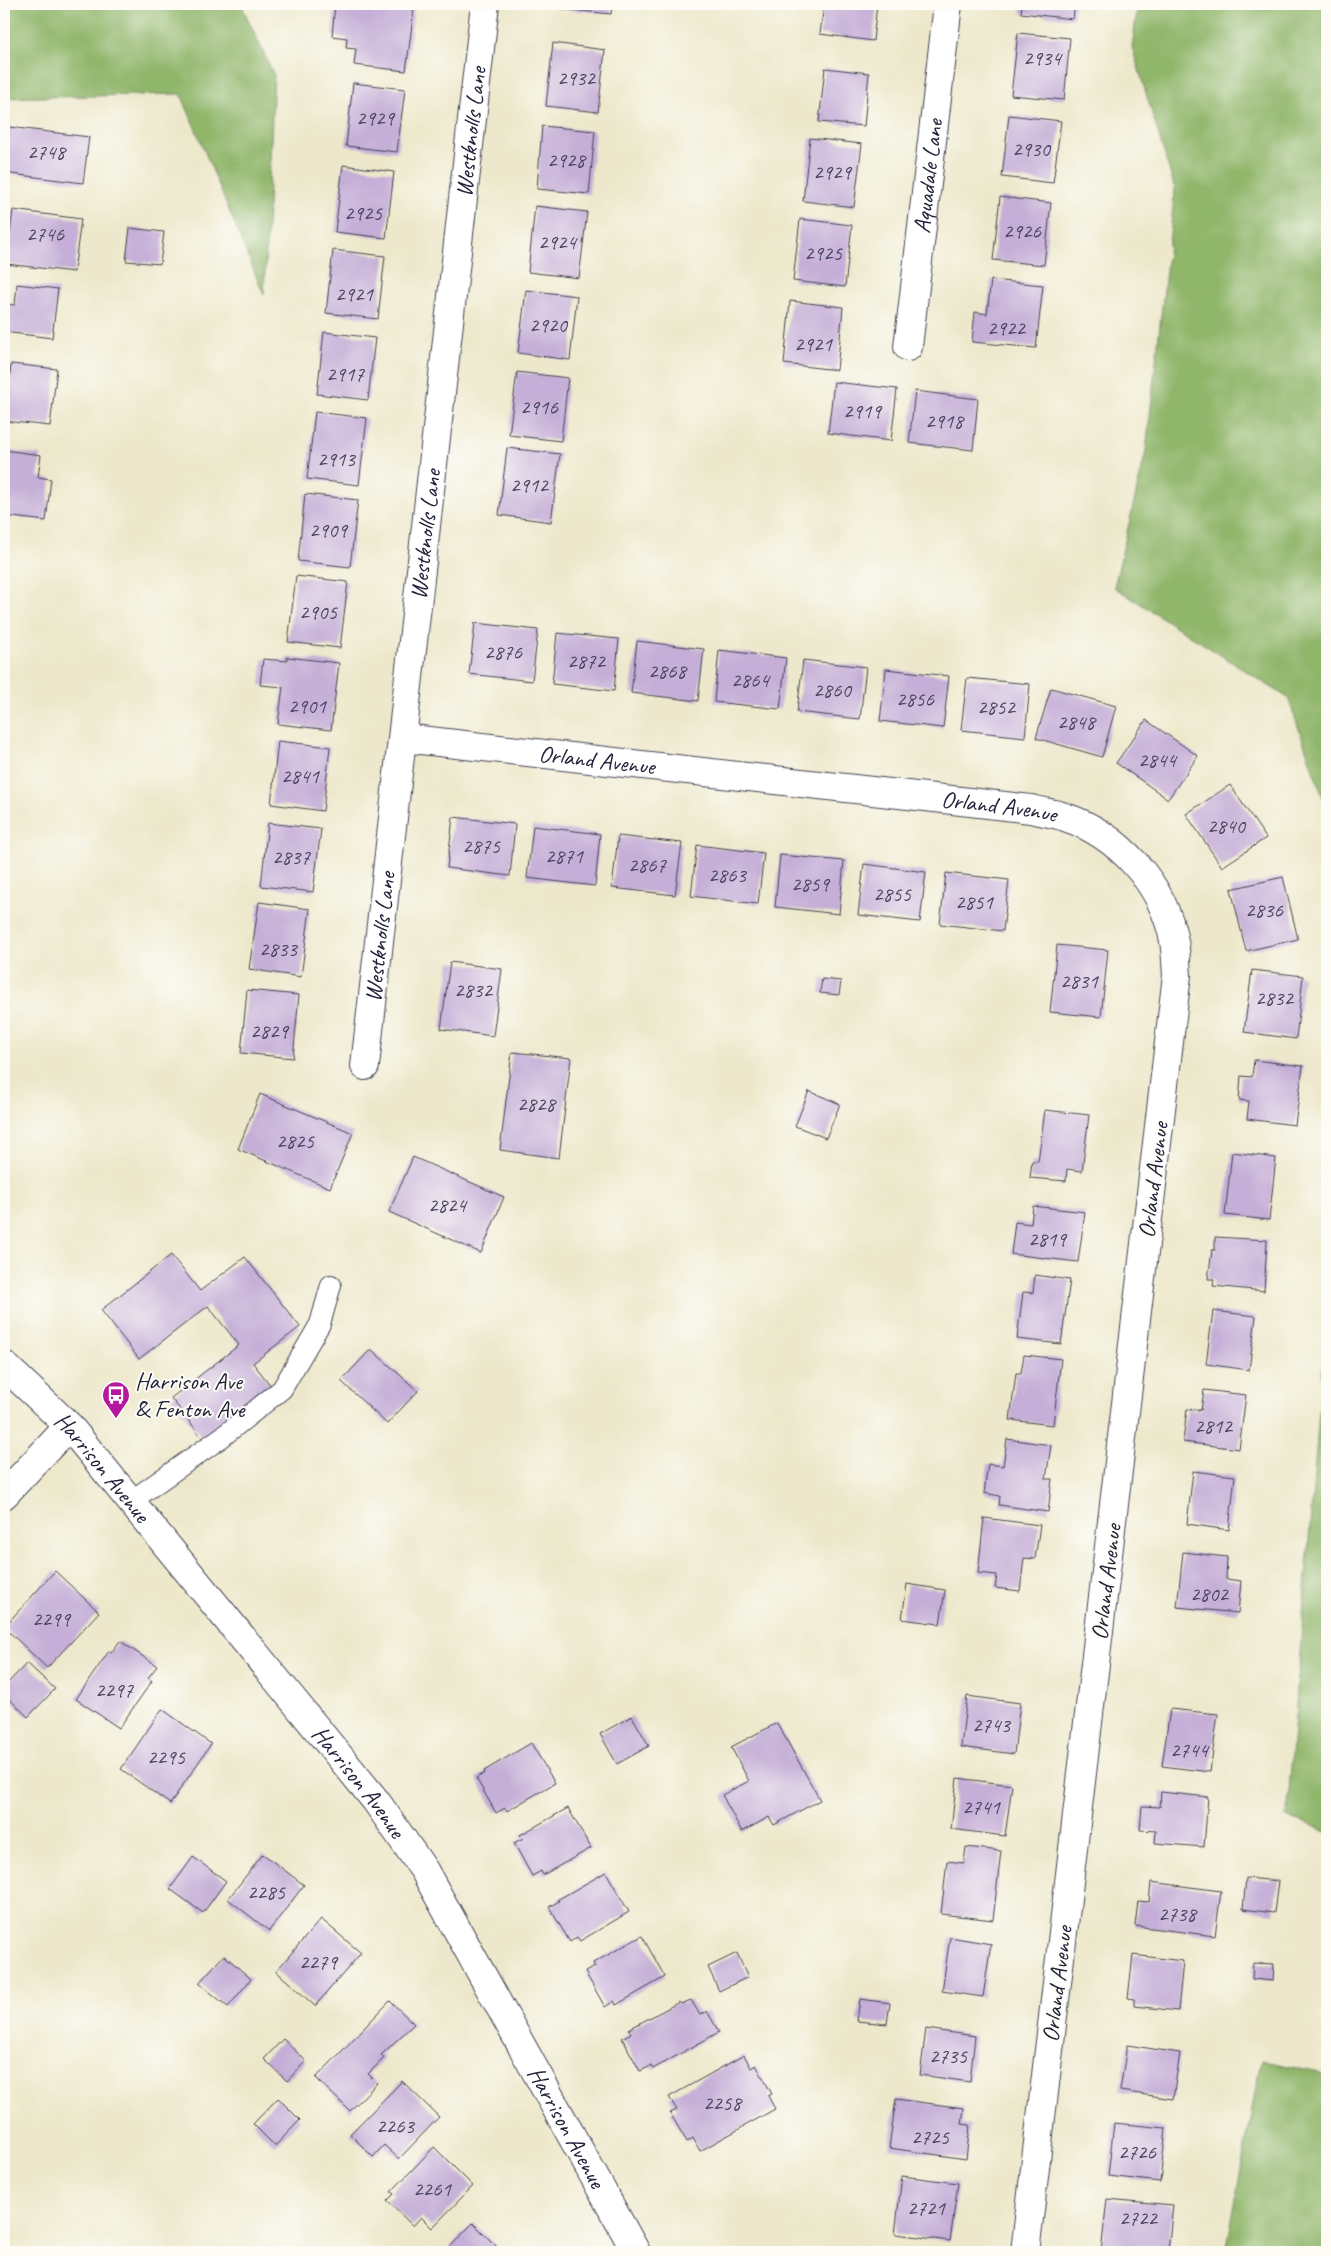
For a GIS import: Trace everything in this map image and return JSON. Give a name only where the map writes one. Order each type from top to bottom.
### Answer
[{"type":"street","name":"Westknolls Lane","points":[[365,1066],[485,4]]},
{"type":"street","name":"Aquadale Lane","points":[[908,347],[948,4]]},
{"type":"street","name":"Orland Avenue","points":[[403,738],[1031,809],[1065,817],[1097,831],[1124,851],[1147,878],[1164,908],[1174,941],[1177,975],[1025,2252]]},
{"type":"street","name":"Harrison Avenue","points":[[4,1366],[69,1426],[376,1801],[424,1870],[636,2252]]},
{"type":"street","points":[[4,1495],[69,1426]]},
{"type":"lane","points":[[131,1501],[222,1437],[282,1389],[320,1324],[331,1285]]},
{"type":"green space","points":[[4,4],[241,4],[274,75],[264,295],[181,94],[4,98]]},
{"type":"green space","points":[[1138,4],[1327,4],[1327,809],[1288,698],[1114,587],[1146,451],[1175,189],[1132,47]]},
{"type":"green space","points":[[1327,1311],[1327,1831],[1287,1817]]},
{"type":"green space","points":[[1261,2060],[1327,2075],[1327,2252],[1226,2252]]},
{"type":"building","points":[[335,4],[366,4],[414,9],[406,71],[354,65],[356,49],[346,48],[347,38],[332,36]]},
{"type":"building","points":[[562,4],[612,4],[611,14],[562,9]]},
{"type":"building","points":[[824,4],[877,4],[873,41],[820,34]]},
{"type":"building","points":[[1022,4],[1075,4],[1073,19],[1021,13]]},
{"type":"building","points":[[1018,33],[1070,38],[1064,100],[1011,95]]},
{"type":"building","points":[[553,43],[605,50],[598,112],[546,106]]},
{"type":"building","points":[[825,68],[869,73],[864,126],[819,122]]},
{"type":"building","points":[[353,83],[405,89],[397,152],[346,146]]},
{"type":"building","points":[[1009,115],[1061,121],[1053,183],[1002,177]]},
{"type":"building","points":[[542,126],[595,131],[589,194],[537,189]]},
{"type":"building","points":[[9,127],[89,137],[83,183],[4,173]]},
{"type":"building","points":[[810,138],[862,144],[854,207],[803,201]]},
{"type":"building","points":[[343,165],[394,172],[386,238],[335,232]]},
{"type":"building","points":[[1000,197],[1051,203],[1044,265],[993,260]]},
{"type":"building","points":[[535,206],[587,212],[579,278],[528,272]]},
{"type":"building","points":[[13,210],[81,219],[74,272],[6,264]]},
{"type":"building","points":[[800,219],[852,225],[845,287],[793,281]]},
{"type":"building","points":[[130,228],[164,232],[160,264],[126,261]]},
{"type":"building","points":[[333,250],[385,256],[378,319],[326,313]]},
{"type":"building","points":[[991,280],[1043,285],[1036,348],[972,342],[975,312],[987,314]]},
{"type":"building","points":[[17,284],[58,289],[52,338],[4,332],[4,304],[15,305]]},
{"type":"building","points":[[526,290],[577,296],[570,360],[518,353]]},
{"type":"building","points":[[790,301],[843,307],[837,370],[784,364]]},
{"type":"building","points":[[324,332],[375,338],[368,400],[317,394]]},
{"type":"building","points":[[11,364],[57,369],[50,426],[4,421],[4,385],[9,385]]},
{"type":"building","points":[[517,372],[568,378],[561,441],[509,435]]},
{"type":"building","points":[[834,382],[897,389],[891,441],[828,433]]},
{"type":"building","points":[[915,391],[978,399],[973,450],[909,443]]},
{"type":"building","points":[[315,412],[367,418],[359,485],[307,479]]},
{"type":"building","points":[[507,448],[560,454],[551,522],[499,515]]},
{"type":"building","points":[[4,450],[41,455],[38,477],[51,479],[46,521],[4,516]]},
{"type":"building","points":[[305,494],[358,500],[350,567],[298,561]]},
{"type":"building","points":[[296,576],[348,582],[340,648],[288,642]]},
{"type":"building","points":[[475,623],[538,630],[532,681],[469,674]]},
{"type":"building","points":[[557,633],[619,639],[614,691],[552,684]]},
{"type":"building","points":[[637,641],[704,649],[698,701],[631,693]]},
{"type":"building","points":[[719,650],[786,658],[780,709],[714,702]]},
{"type":"building","points":[[287,657],[339,663],[331,730],[278,724],[283,687],[260,685],[263,659],[287,661]]},
{"type":"building","points":[[803,660],[866,667],[860,719],[797,712]]},
{"type":"building","points":[[886,669],[949,676],[943,728],[880,721]]},
{"type":"building","points":[[967,678],[1030,684],[1025,737],[961,730]]},
{"type":"building","points":[[1051,688],[1116,706],[1102,757],[1036,738]]},
{"type":"building","points":[[1146,720],[1198,756],[1168,799],[1116,763]]},
{"type":"building","points":[[278,741],[330,747],[323,811],[271,804]]},
{"type":"building","points":[[1230,785],[1266,838],[1222,867],[1186,814]]},
{"type":"building","points":[[453,817],[515,824],[510,876],[447,868]]},
{"type":"building","points":[[268,823],[321,829],[313,892],[261,886]]},
{"type":"building","points":[[533,826],[600,834],[595,886],[527,878]]},
{"type":"building","points":[[618,836],[682,843],[675,895],[612,888]]},
{"type":"building","points":[[697,845],[764,853],[758,904],[691,896]]},
{"type":"building","points":[[780,855],[844,861],[839,914],[775,907]]},
{"type":"building","points":[[864,864],[926,872],[920,922],[858,915]]},
{"type":"building","points":[[946,873],[1009,880],[1003,931],[940,924]]},
{"type":"building","points":[[1283,877],[1298,939],[1246,951],[1231,889]]},
{"type":"building","points":[[259,902],[310,909],[301,977],[249,969]]},
{"type":"building","points":[[1057,945],[1108,950],[1101,1017],[1050,1012]]},
{"type":"building","points":[[450,962],[502,969],[493,1036],[441,1029]]},
{"type":"building","points":[[1252,970],[1303,976],[1296,1039],[1244,1032]]},
{"type":"building","points":[[822,979],[841,981],[839,995],[820,993]]},
{"type":"building","points":[[247,990],[299,995],[293,1058],[241,1053]]},
{"type":"building","points":[[512,1052],[571,1058],[559,1158],[500,1150]]},
{"type":"building","points":[[1254,1060],[1303,1066],[1295,1125],[1247,1119],[1249,1101],[1239,1100],[1241,1076],[1252,1077]]},
{"type":"building","points":[[809,1091],[840,1104],[826,1138],[795,1126]]},
{"type":"building","points":[[260,1094],[353,1133],[330,1188],[238,1149]]},
{"type":"building","points":[[1045,1110],[1089,1115],[1082,1171],[1067,1169],[1066,1181],[1030,1178],[1032,1161],[1038,1161]]},
{"type":"building","points":[[1232,1152],[1276,1158],[1269,1220],[1225,1215]]},
{"type":"building","points":[[413,1157],[504,1197],[481,1253],[389,1212]]},
{"type":"building","points":[[1033,1206],[1085,1212],[1078,1262],[1011,1254],[1015,1222],[1031,1224]]},
{"type":"building","points":[[1215,1237],[1267,1240],[1264,1291],[1213,1286],[1214,1279],[1208,1279],[1212,1250],[1215,1250]]},
{"type":"building","points":[[171,1255],[200,1291],[245,1257],[300,1327],[253,1363],[275,1391],[207,1444],[171,1398],[239,1345],[208,1306],[139,1359],[101,1310]]},
{"type":"building","points":[[1035,1275],[1070,1280],[1061,1344],[1017,1339],[1023,1292],[1033,1293]]},
{"type":"building","points":[[1213,1311],[1256,1316],[1249,1370],[1206,1364]]},
{"type":"building","points":[[371,1349],[418,1391],[387,1424],[341,1381]]},
{"type":"building","points":[[1024,1355],[1061,1359],[1053,1425],[1010,1420],[1016,1373],[1021,1373]]},
{"type":"building","points":[[1204,1390],[1246,1395],[1239,1449],[1183,1442],[1187,1409],[1201,1410]]},
{"type":"building","points":[[1007,1439],[1051,1445],[1046,1479],[1052,1479],[1048,1512],[999,1505],[1000,1496],[984,1493],[988,1464],[1003,1466]]},
{"type":"building","points":[[1193,1471],[1235,1476],[1229,1530],[1187,1524]]},
{"type":"building","points":[[984,1518],[1040,1525],[1035,1559],[1024,1558],[1020,1591],[995,1588],[997,1575],[978,1573]]},
{"type":"building","points":[[1183,1552],[1227,1557],[1226,1579],[1241,1581],[1238,1613],[1177,1607]]},
{"type":"building","points":[[55,1571],[99,1612],[47,1668],[4,1627]]},
{"type":"building","points":[[907,1584],[945,1590],[940,1624],[902,1619]]},
{"type":"building","points":[[120,1641],[157,1666],[148,1678],[152,1681],[119,1728],[76,1699],[109,1651],[112,1652]]},
{"type":"building","points":[[27,1663],[55,1689],[28,1717],[4,1694],[4,1687]]},
{"type":"building","points":[[967,1696],[1020,1703],[1014,1754],[961,1747]]},
{"type":"building","points":[[162,1709],[211,1744],[170,1804],[121,1769]]},
{"type":"building","points":[[1170,1709],[1218,1714],[1210,1772],[1162,1766]]},
{"type":"building","points":[[632,1716],[649,1746],[617,1764],[600,1734]]},
{"type":"building","points":[[777,1723],[820,1800],[774,1825],[769,1817],[742,1832],[722,1795],[749,1781],[731,1747]]},
{"type":"building","points":[[531,1743],[555,1783],[507,1811],[505,1808],[496,1813],[476,1778],[485,1773],[484,1771]]},
{"type":"building","points":[[957,1778],[1012,1785],[1005,1836],[951,1829]]},
{"type":"building","points":[[1161,1792],[1208,1797],[1204,1847],[1155,1843],[1156,1831],[1140,1830],[1142,1806],[1160,1807]]},
{"type":"building","points":[[568,1808],[591,1848],[543,1875],[541,1871],[532,1876],[514,1843],[523,1838],[520,1835]]},
{"type":"building","points":[[966,1847],[1001,1851],[993,1920],[941,1914],[947,1861],[964,1863]]},
{"type":"building","points":[[263,1854],[304,1885],[269,1931],[228,1899]]},
{"type":"building","points":[[193,1857],[226,1881],[203,1913],[170,1889]]},
{"type":"building","points":[[606,1872],[629,1912],[580,1941],[577,1937],[570,1942],[549,1907],[559,1901],[557,1900]]},
{"type":"building","points":[[1246,1878],[1278,1881],[1274,1913],[1243,1909]]},
{"type":"building","points":[[1151,1882],[1221,1891],[1215,1936],[1135,1926],[1138,1901],[1149,1902]]},
{"type":"building","points":[[321,1919],[361,1953],[315,2006],[276,1971]]},
{"type":"building","points":[[642,1936],[665,1977],[616,2005],[614,2001],[605,2007],[585,1972],[595,1967],[593,1963]]},
{"type":"building","points":[[950,1937],[991,1944],[983,1997],[942,1991]]},
{"type":"building","points":[[737,1953],[748,1977],[719,1991],[708,1967]]},
{"type":"building","points":[[224,1955],[251,1979],[228,2007],[199,1983]]},
{"type":"building","points":[[1133,1955],[1183,1961],[1178,2011],[1134,2006],[1134,1999],[1128,1998]]},
{"type":"building","points":[[1253,1963],[1274,1964],[1273,1981],[1252,1979]]},
{"type":"building","points":[[860,1999],[890,2003],[887,2024],[857,2021]]},
{"type":"building","points":[[691,2000],[700,2015],[707,2011],[719,2032],[653,2069],[651,2066],[640,2071],[622,2038],[631,2033],[629,2029],[679,2002],[681,2004]]},
{"type":"building","points":[[390,2001],[414,2024],[381,2055],[384,2058],[368,2074],[377,2083],[350,2111],[316,2078]]},
{"type":"building","points":[[926,2029],[975,2036],[970,2082],[920,2075]]},
{"type":"building","points":[[283,2039],[306,2061],[287,2081],[264,2059]]},
{"type":"building","points":[[1127,2045],[1180,2053],[1173,2099],[1120,2091]]},
{"type":"building","points":[[744,2055],[751,2068],[756,2065],[772,2094],[768,2096],[775,2109],[700,2151],[693,2138],[687,2142],[670,2113],[677,2110],[669,2097]]},
{"type":"building","points":[[402,2081],[439,2117],[399,2159],[384,2145],[373,2157],[350,2134]]},
{"type":"building","points":[[278,2098],[300,2120],[275,2146],[253,2124]]},
{"type":"building","points":[[896,2099],[964,2108],[962,2124],[970,2125],[966,2159],[889,2148]]},
{"type":"building","points":[[1114,2123],[1166,2128],[1160,2182],[1108,2176]]},
{"type":"building","points":[[434,2147],[473,2186],[432,2228],[421,2217],[413,2226],[387,2201],[394,2194],[391,2192]]},
{"type":"building","points":[[902,2176],[958,2183],[950,2241],[895,2234]]},
{"type":"building","points":[[1107,2199],[1173,2205],[1168,2252],[1101,2252]]},
{"type":"building","points":[[473,2223],[502,2252],[445,2252]]},
{"type":"place","name":"Harrison Ave & Fenton Ave","points":[[116,1419]]}]
